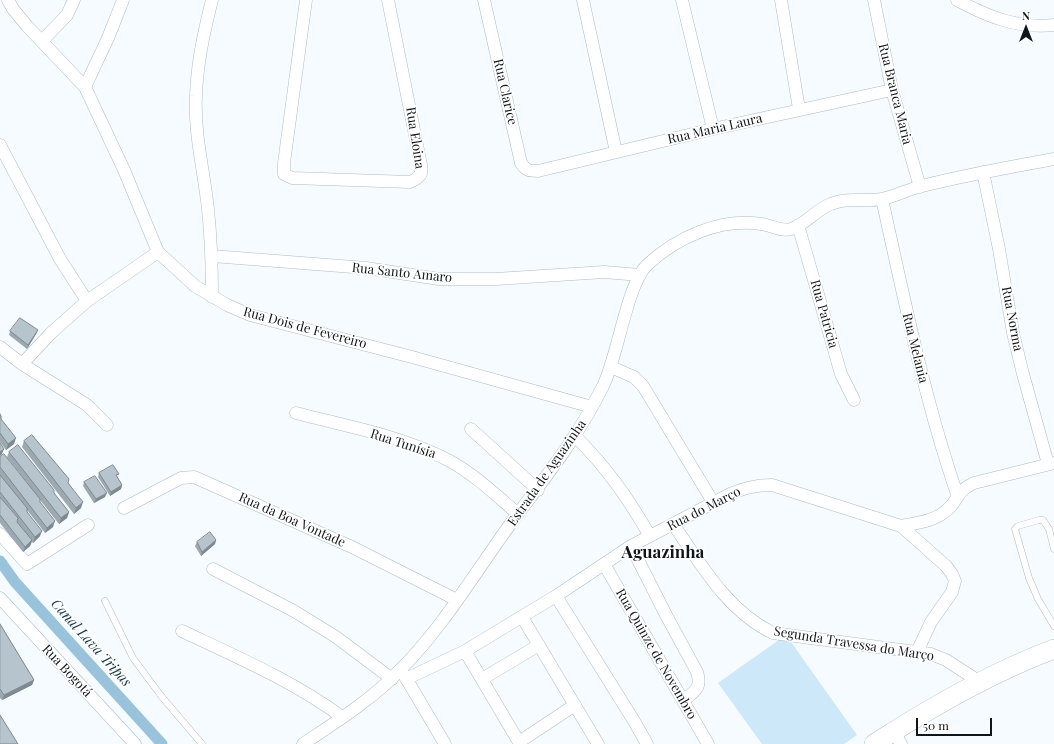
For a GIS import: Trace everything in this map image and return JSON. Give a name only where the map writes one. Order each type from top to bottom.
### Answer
[{"type":"main road","points":[[874,744],[897,737],[940,703],[980,682],[1054,649]]},
{"type":"street","name":"Rua Dois de Fevereiro","points":[[8,0],[13,9],[85,87],[124,170],[158,252],[185,279],[212,297],[250,315],[592,406]]},
{"type":"street","points":[[42,41],[67,15],[74,0]]},
{"type":"street","points":[[85,87],[108,38],[123,0]]},
{"type":"street","points":[[212,0],[202,40],[196,97],[197,134],[208,208],[212,256],[212,297]]},
{"type":"street","name":"Rua Eloina","points":[[306,0],[284,163],[284,174],[292,178],[410,182],[421,174],[418,141],[388,0]]},
{"type":"street","name":"Rua Clarice","points":[[484,0],[521,163],[524,169],[529,171],[538,171]]},
{"type":"street","points":[[584,0],[616,152]]},
{"type":"street","points":[[682,0],[713,129]]},
{"type":"street","points":[[780,0],[799,109]]},
{"type":"street","name":"Rua Branca Maria","points":[[874,0],[892,90],[920,186]]},
{"type":"street","points":[[957,0],[976,10],[1022,26],[1054,25]]},
{"type":"street","name":"Rua Maria Laura","points":[[538,171],[799,109],[892,90]]},
{"type":"street","points":[[0,146],[60,259],[87,301]]},
{"type":"street","name":"Estrada de Aguazinha","points":[[306,743],[392,679],[403,674],[518,514],[538,490],[576,437],[604,384],[611,367],[630,301],[645,266],[682,241],[700,232],[723,224],[761,224],[782,230],[791,229],[832,203],[882,199],[920,186],[983,172],[1054,159]]},
{"type":"street","name":"Rua Norma","points":[[983,172],[999,249],[1015,340],[1051,464]]},
{"type":"street","name":"Rua Melania","points":[[882,199],[909,324],[928,402],[941,446],[958,494]]},
{"type":"street","name":"Rua Patricia","points":[[798,225],[841,374],[854,400]]},
{"type":"street","points":[[22,364],[50,333],[87,301],[158,252]]},
{"type":"street","name":"Rua Santo Amaro","points":[[212,256],[366,268],[439,279],[496,279],[604,272],[640,275]]},
{"type":"street","points":[[0,347],[22,364],[87,405],[108,425]]},
{"type":"street","points":[[611,367],[634,377],[643,386],[713,502]]},
{"type":"street","name":"Rua Tunísia","points":[[296,413],[408,443],[430,452],[469,474],[518,514]]},
{"type":"street","points":[[471,429],[538,490]]},
{"type":"street","points":[[576,437],[610,474],[631,504],[650,536]]},
{"type":"street","points":[[901,526],[930,520],[939,516],[949,509],[963,488],[974,483],[1051,464]]},
{"type":"street","name":"Rua da Boa Vontade","points":[[124,508],[181,478],[194,477],[352,547],[457,600]]},
{"type":"street","name":"Rua do Março","points":[[403,674],[465,651],[556,596],[631,546],[713,502],[747,487],[772,485],[901,526],[946,566],[955,581],[952,592],[931,622],[918,652]]},
{"type":"street","name":"Segunda Travessa do Março","points":[[673,524],[727,599],[756,625],[773,633],[932,654],[946,660],[980,682]]},
{"type":"street","points":[[0,534],[27,564],[88,525]]},
{"type":"street","points":[[631,546],[697,672],[700,683],[698,687],[684,700]]},
{"type":"street","name":"Rua Quinze de Novembro","points":[[604,564],[684,700],[708,744]]},
{"type":"street","points":[[213,569],[294,611],[336,637],[392,679]]},
{"type":"street","points":[[556,596],[647,744]]},
{"type":"street","name":"Rua Bogotá","points":[[0,598],[134,744]]},
{"type":"street","points":[[522,617],[575,705],[593,742]]},
{"type":"street","points":[[182,630],[290,683],[320,701],[342,717]]},
{"type":"street","points":[[482,679],[539,645]]},
{"type":"street","points":[[465,651],[520,743],[575,705]]},
{"type":"street","points":[[403,674],[445,744]]},
{"type":"lane","points":[[1054,549],[1048,529],[1043,520],[1018,526],[1015,529],[1031,584],[1054,626]]},
{"type":"lane","points":[[105,601],[133,658],[162,698],[202,744]]},
{"type":"shaded area","points":[[786,635],[857,735],[844,744],[762,744],[718,683]]},
{"type":"building","points":[[20,318],[38,330],[28,345],[10,331]]},
{"type":"building","points":[[0,414],[1,419],[16,438],[8,444],[0,433]]},
{"type":"building","points":[[32,435],[69,479],[68,483],[83,502],[76,508],[24,441]]},
{"type":"building","points":[[0,443],[4,449],[0,452]]},
{"type":"building","points":[[18,445],[54,490],[54,493],[69,512],[61,518],[9,452]]},
{"type":"building","points":[[4,454],[40,499],[40,502],[55,521],[47,528],[0,467],[0,457]]},
{"type":"building","points":[[113,465],[119,474],[116,475],[122,485],[111,492],[99,473]]},
{"type":"building","points":[[0,475],[27,508],[27,512],[42,531],[35,537],[0,492]]},
{"type":"building","points":[[95,476],[107,493],[96,499],[84,482]]},
{"type":"building","points":[[0,497],[18,518],[17,522],[32,540],[25,547],[0,515]]},
{"type":"building","points":[[210,532],[216,540],[202,552],[197,542]]},
{"type":"building","points":[[0,624],[34,680],[4,695],[0,689]]},
{"type":"building","points":[[0,715],[18,744],[0,744]]},
{"type":"waterway","name":"Canal Lava Tripas","points":[[0,561],[15,582],[162,744]]},
{"type":"district","name":"Aguazinha","points":[[663,553]]}]
